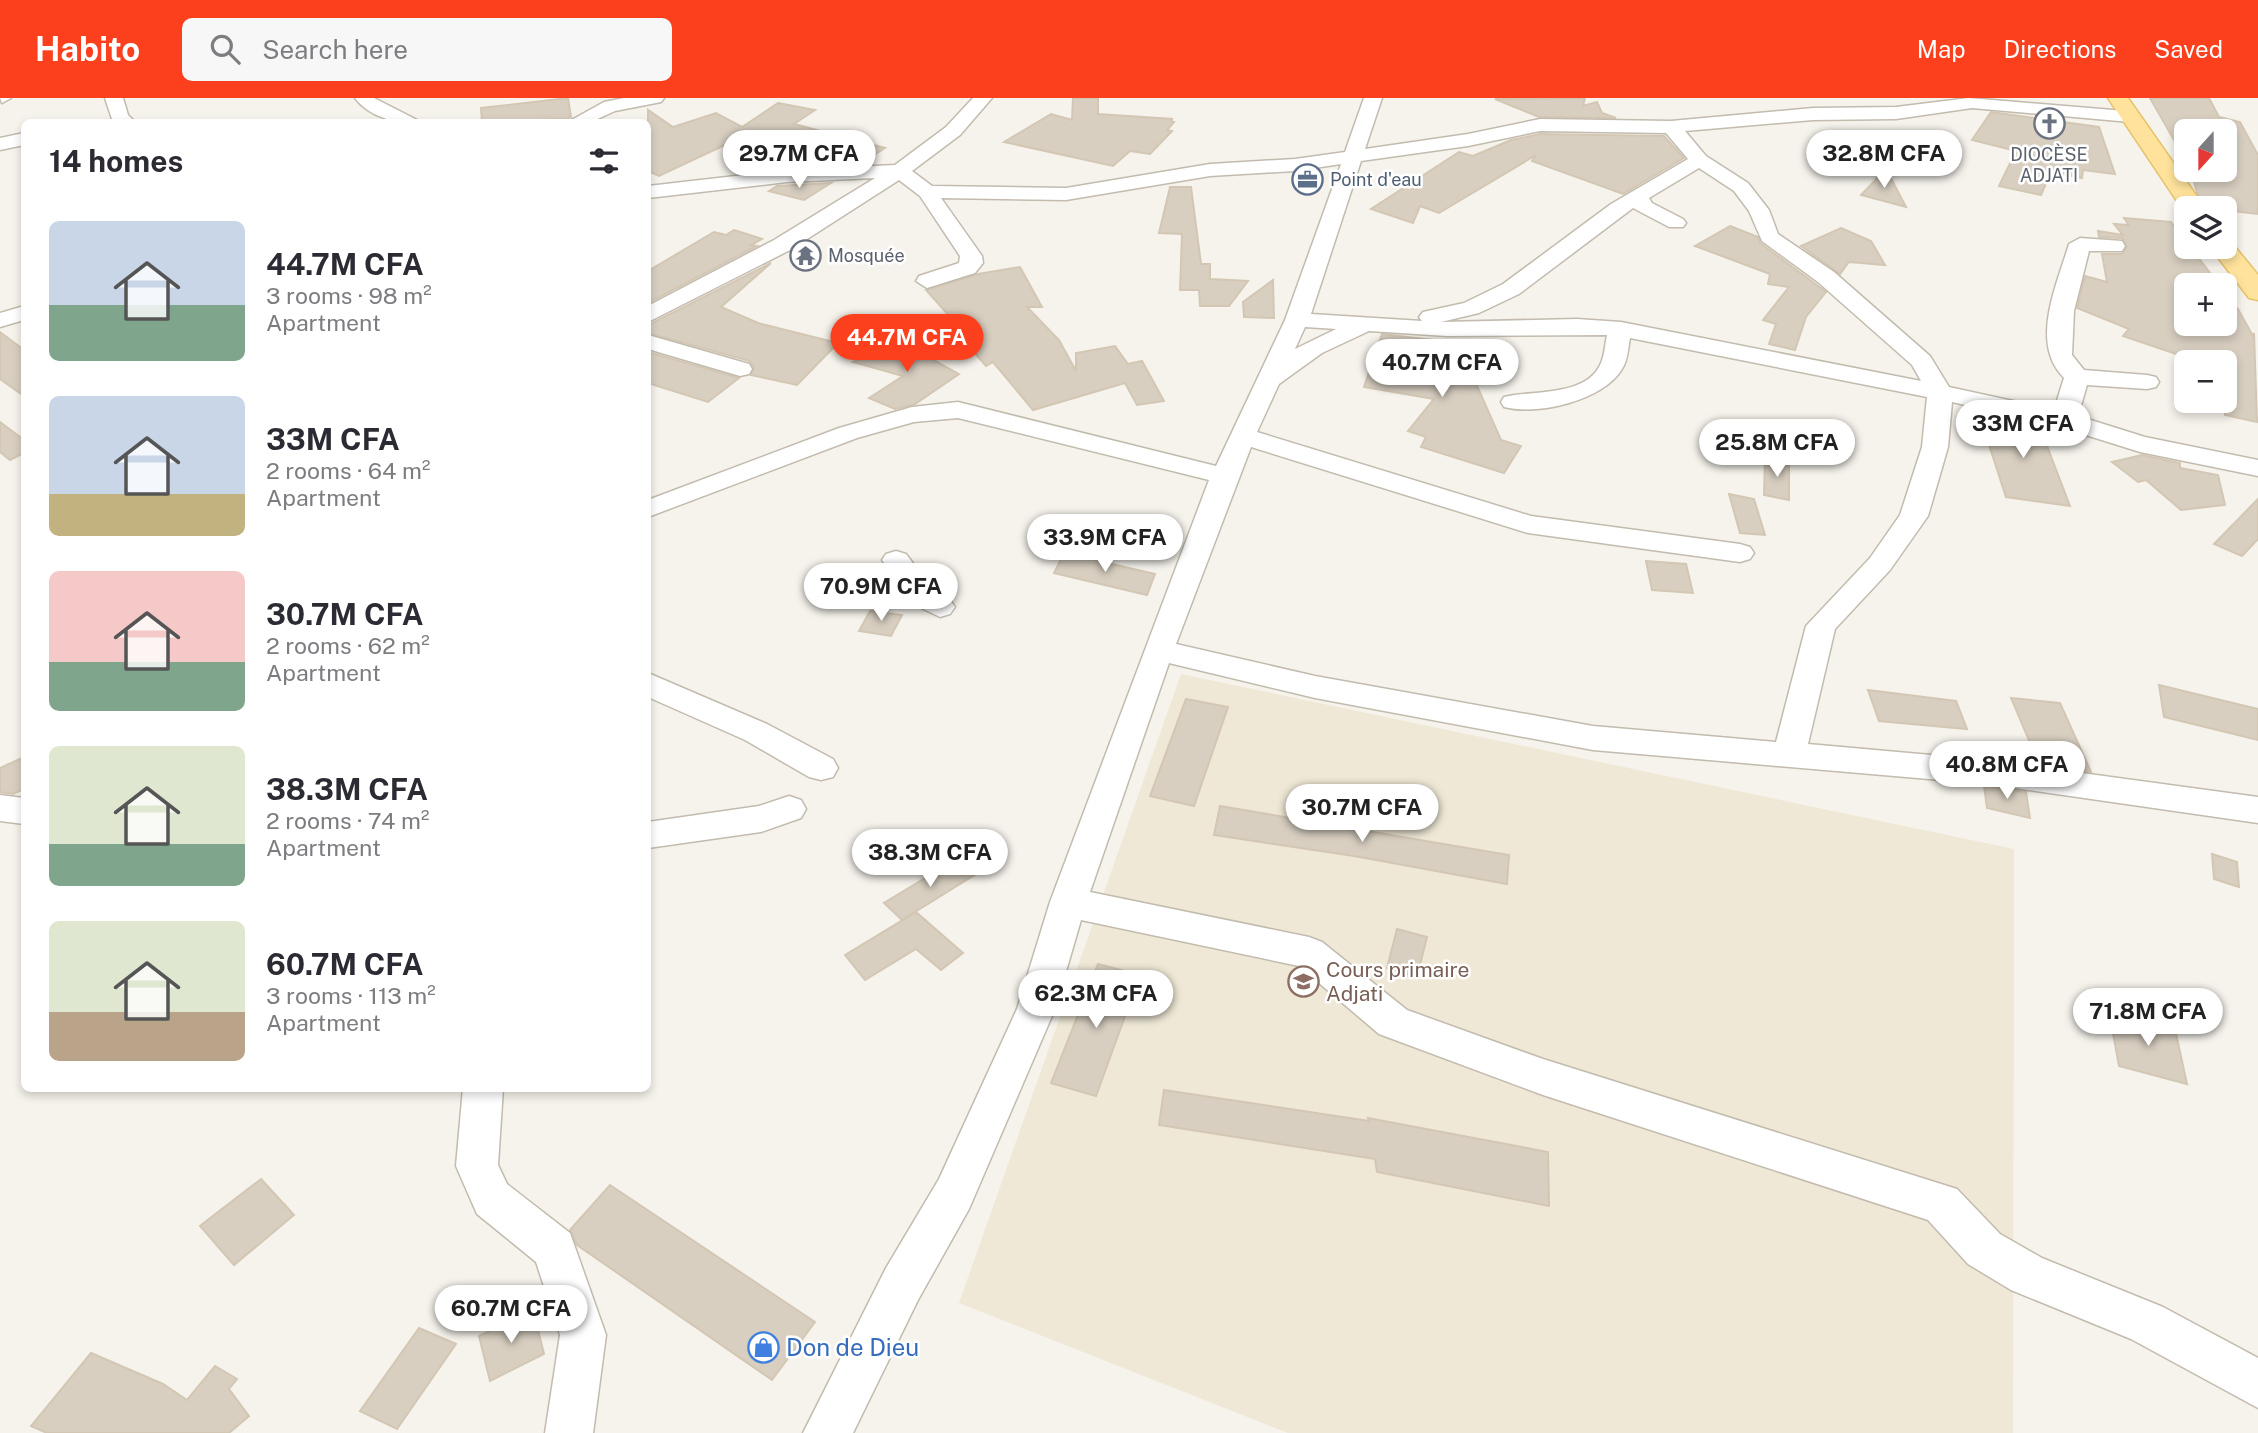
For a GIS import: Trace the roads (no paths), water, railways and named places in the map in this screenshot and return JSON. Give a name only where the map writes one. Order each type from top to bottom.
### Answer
[{"type":"main road","points":[[2124,107],[2185,196]]},
{"type":"main road","points":[[2232,259],[2258,292]]},
{"type":"street","points":[[114,98],[123,119]]},
{"type":"street","points":[[364,98],[371,106],[404,119]]},
{"type":"street","points":[[583,119],[610,106],[655,98]]},
{"type":"street","points":[[651,313],[782,245],[900,171],[953,131],[983,98]]},
{"type":"street","points":[[827,1433],[902,1284],[954,1194],[1036,1009],[1068,902],[1158,650],[1224,476],[1297,320],[1373,98]]},
{"type":"street","points":[[927,192],[1066,194],[1210,170],[1295,165],[1468,140],[1540,125],[1671,127],[1813,114],[1896,113],[1972,103],[2124,107]]},
{"type":"street","points":[[1728,106],[1747,120]]},
{"type":"street","points":[[1671,127],[1699,160],[1741,187],[1759,210],[1769,237],[1826,277],[1922,361],[1940,392],[1934,447],[1914,516],[1880,564],[1821,626],[1789,757]]},
{"type":"street","points":[[0,144],[21,140]]},
{"type":"street","points":[[1267,386],[1290,361],[1327,340],[1381,325],[1471,308],[1511,289],[1618,208],[1699,160]]},
{"type":"street","points":[[651,192],[787,176],[900,171],[927,192],[971,256],[972,263],[967,268],[928,281]]},
{"type":"street","points":[[1673,177],[1741,187]]},
{"type":"street","points":[[1639,197],[1643,207],[1676,223]]},
{"type":"street","points":[[2113,246],[2080,244],[2071,271],[2059,351],[2064,364],[2077,377],[2147,382]]},
{"type":"street","points":[[0,307],[21,305]]},
{"type":"street","points":[[0,320],[21,314]]},
{"type":"street","points":[[1297,320],[1447,329],[1577,326],[1621,329],[1940,392],[2064,420],[2140,444],[2258,468]]},
{"type":"street","points":[[1513,402],[1553,398],[1587,389],[1611,368],[1621,329]]},
{"type":"street","points":[[651,343],[740,369]]},
{"type":"street","points":[[2064,420],[2077,377]]},
{"type":"street","points":[[651,508],[848,433],[912,415],[958,410],[1224,476]]},
{"type":"street","points":[[1243,436],[1528,524],[1740,552]]},
{"type":"street","points":[[896,560],[923,597],[940,607]]},
{"type":"street","points":[[1158,650],[1315,687],[1593,738],[1987,772],[2258,810]]},
{"type":"street","points":[[651,685],[756,732],[821,768]]},
{"type":"street","points":[[0,808],[21,811]]},
{"type":"street","points":[[651,835],[761,820],[789,809]]},
{"type":"street","points":[[1068,902],[1309,953],[1393,1021],[1543,1077],[1942,1204],[1984,1249],[2027,1274],[2147,1323],[2258,1384]]},
{"type":"street","points":[[483,1092],[477,1166],[492,1199],[554,1248],[583,1335],[569,1433]]},
{"type":"place","name":"DIOCÈSE ADJATI","points":[[2049,124]]},
{"type":"place","name":"Point d'eau","points":[[1307,180]]},
{"type":"place","name":"Mosquée","points":[[805,256]]},
{"type":"place","name":"Cours primaire Adjati","points":[[1303,982]]},
{"type":"place","name":"Don de Dieu","points":[[763,1348]]}]
